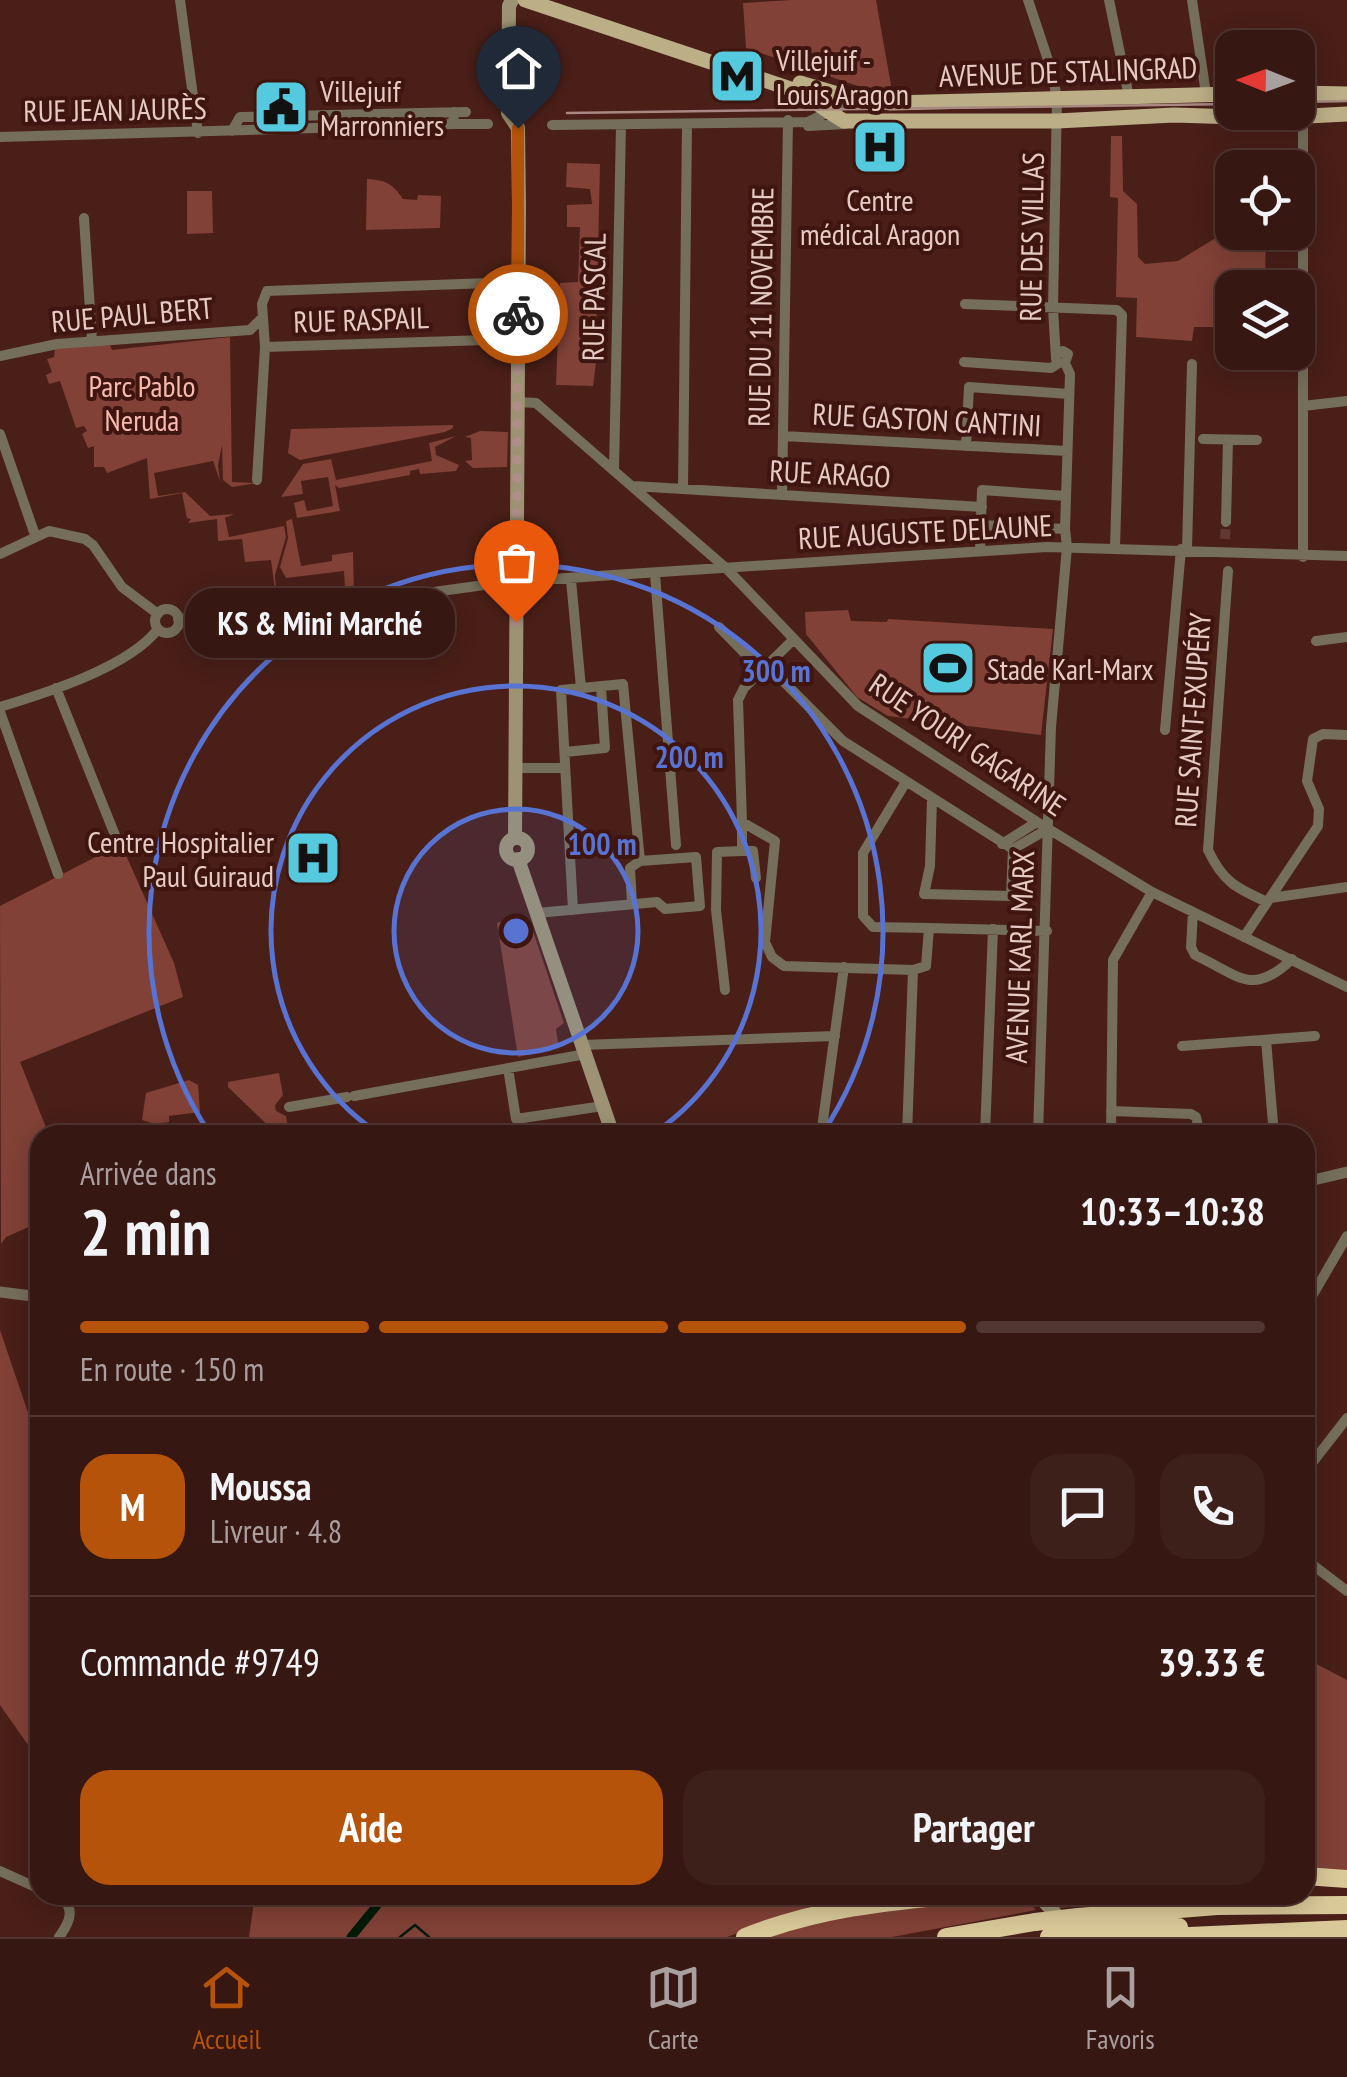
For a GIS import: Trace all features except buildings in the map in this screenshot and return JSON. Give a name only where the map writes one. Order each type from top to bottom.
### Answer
[{"type":"highway","points":[[1315,1877],[1347,1879]]},
{"type":"highway","points":[[746,1937],[794,1920],[868,1905]]},
{"type":"highway","points":[[1044,1932],[1078,1917],[1216,1906],[1347,1906]]},
{"type":"highway","points":[[946,1937],[1044,1932],[1080,1936],[1200,1926],[1224,1932]]},
{"type":"highway","points":[[1167,1937],[1347,1929]]},
{"type":"main road","points":[[512,0],[508,113],[518,128],[515,838],[525,841],[528,848],[518,860],[610,1125]]},
{"type":"main road","points":[[525,0],[791,89],[818,101],[844,121],[865,123]]},
{"type":"main road","points":[[560,0],[807,85],[848,97],[891,103]]},
{"type":"main road","points":[[1315,93],[1347,94]]},
{"type":"main road","name":"AVENUE DE STALINGRAD","points":[[891,103],[1215,94]]},
{"type":"main road","name":"AVENUE DE STALINGRAD","points":[[1315,115],[1347,114]]},
{"type":"main road","name":"AVENUE DE STALINGRAD","points":[[865,123],[1215,116]]},
{"type":"main road","points":[[1046,1905],[1080,1936]]},
{"type":"street","points":[[180,0],[198,133]]},
{"type":"street","name":"RUE DES VILLAS","points":[[1028,0],[1057,98],[1053,308],[1061,360]]},
{"type":"street","points":[[1108,0],[1130,97]]},
{"type":"street","points":[[1192,0],[1206,94]]},
{"type":"street","name":"AVENUE DE STALINGRAD","points":[[788,126],[816,120],[848,103],[891,103]]},
{"type":"street","name":"RUE JEAN JAURÈS","points":[[0,137],[198,133],[458,116],[488,124]]},
{"type":"street","name":"AVENUE DE STALINGRAD","points":[[552,125],[865,123]]},
{"type":"street","points":[[683,489],[687,124]]},
{"type":"street","name":"RUE PASCAL","points":[[614,471],[622,125]]},
{"type":"street","name":"RUE DU 11 NOVEMBRE","points":[[782,495],[788,126]]},
{"type":"street","points":[[1303,557],[1304,130]]},
{"type":"street","points":[[84,218],[92,341]]},
{"type":"street","name":"RUE PAUL BERT","points":[[0,356],[48,345],[250,330],[263,317],[264,296],[274,290],[518,282]]},
{"type":"street","points":[[965,304],[1117,310],[1122,314],[1115,547]]},
{"type":"street","points":[[257,480],[265,346],[263,317]]},
{"type":"street","points":[[250,330],[265,346]]},
{"type":"street","name":"RUE RASPAIL","points":[[265,346],[518,339]]},
{"type":"street","points":[[964,362],[1051,368],[1061,360]]},
{"type":"street","name":"AVENUE KARL MARX","points":[[1038,1125],[1050,727],[1067,547],[1070,374],[1061,360]]},
{"type":"street","points":[[1164,730],[1184,549],[1192,364]]},
{"type":"street","points":[[966,446],[969,387],[1069,394]]},
{"type":"street","points":[[1303,406],[1347,401]]},
{"type":"street","name":"RUE YOURI GAGARINE","points":[[518,402],[536,403],[727,569],[858,706],[1152,892],[1347,988]]},
{"type":"street","points":[[0,434],[35,535]]},
{"type":"street","name":"RUE GASTON CANTINI","points":[[783,436],[1067,451]]},
{"type":"street","points":[[1203,439],[1257,440]]},
{"type":"street","points":[[1226,522],[1228,440]]},
{"type":"street","name":"RUE ARAGO","points":[[632,486],[982,508]]},
{"type":"street","points":[[980,551],[982,490],[1066,496]]},
{"type":"street","points":[[981,525],[1065,529]]},
{"type":"street","points":[[0,554],[35,535],[54,530],[85,539],[122,587],[158,614]]},
{"type":"street","name":"RUE AUGUSTE DELAUNE","points":[[178,620],[282,613],[516,582],[980,551],[1225,545],[1344,559]]},
{"type":"street","name":"RUE SAINT-EXUPÉRY","points":[[1228,571],[1208,850],[1234,888],[1268,900]]},
{"type":"street","points":[[655,574],[676,845]]},
{"type":"street","points":[[571,580],[581,688]]},
{"type":"street","points":[[158,614],[170,610],[178,620],[173,631],[158,630]]},
{"type":"street","points":[[158,614],[158,630]]},
{"type":"street","points":[[719,628],[832,733],[1008,847]]},
{"type":"street","points":[[58,874],[0,710],[143,646],[158,630]]},
{"type":"street","points":[[1316,641],[1347,638]]},
{"type":"street","points":[[742,850],[738,700],[744,688],[794,639]]},
{"type":"street","points":[[574,910],[561,690],[623,684],[640,862]]},
{"type":"street","points":[[564,752],[605,748],[601,686]]},
{"type":"street","points":[[56,688],[119,845]]},
{"type":"street","points":[[1244,938],[1318,826],[1319,809],[1307,781],[1313,740],[1324,734],[1347,734]]},
{"type":"street","points":[[515,768],[565,768]]},
{"type":"street","points":[[906,782],[863,853],[863,916],[873,926],[1047,931]]},
{"type":"street","points":[[932,799],[930,866],[924,894],[1012,896],[1008,847]]},
{"type":"street","points":[[742,822],[774,841],[764,942],[772,957],[784,966],[913,970],[926,966],[929,928]]},
{"type":"street","points":[[1008,847],[1037,822]]},
{"type":"street","points":[[1008,847],[1048,829]]},
{"type":"street","points":[[725,990],[716,910],[717,852],[753,851],[756,878]]},
{"type":"street","points":[[537,913],[656,902],[666,908],[700,906],[696,857],[640,862],[630,868],[632,904]]},
{"type":"street","points":[[1268,900],[1347,887]]},
{"type":"street","points":[[1111,1125],[1113,964],[1152,892]]},
{"type":"street","points":[[1194,912],[1191,947],[1196,955],[1210,962],[1252,982],[1270,979],[1292,959]]},
{"type":"street","points":[[986,1125],[993,929]]},
{"type":"street","points":[[822,1125],[844,967]]},
{"type":"street","points":[[907,1125],[913,970]]},
{"type":"street","points":[[289,1106],[508,1068],[584,1050],[834,1036]]},
{"type":"street","points":[[1182,1046],[1315,1036]]},
{"type":"street","points":[[1266,1040],[1273,1125]]},
{"type":"street","points":[[508,1068],[516,1119],[603,1106]]},
{"type":"street","points":[[1111,1112],[1191,1114],[1198,1125]]},
{"type":"street","points":[[1315,1180],[1347,1172]]},
{"type":"street","points":[[1315,1291],[1347,1236]]},
{"type":"street","points":[[0,1292],[30,1296]]},
{"type":"street","points":[[1315,1459],[1347,1418]]},
{"type":"street","points":[[1315,1566],[1347,1591]]},
{"type":"street","points":[[0,1871],[30,1884]]},
{"type":"street","points":[[59,1937],[68,1924],[67,1905]]},
{"type":"green space","points":[[876,0],[892,91],[858,86],[746,48],[743,3]]},
{"type":"green space","points":[[1111,136],[1122,136],[1123,191],[1137,204],[1138,257],[1145,264],[1178,261],[1215,238],[1215,250],[1266,250],[1265,270],[1215,270],[1215,327],[1194,327],[1192,341],[1136,337],[1137,298],[1116,297],[1118,198],[1110,197]]},
{"type":"green space","points":[[567,163],[600,164],[596,342],[587,342],[587,355],[597,355],[593,386],[556,385],[560,283],[578,282],[580,227],[567,227],[567,205],[592,204],[590,189],[566,187]]},
{"type":"green space","points":[[367,179],[388,184],[403,199],[441,196],[440,228],[366,230]]},
{"type":"green space","points":[[187,191],[212,191],[213,233],[187,234]]},
{"type":"green space","name":"Parc Pablo Neruda","points":[[230,337],[232,482],[257,483],[232,487],[223,480],[222,445],[220,481],[213,461],[154,473],[158,496],[185,492],[210,516],[234,514],[225,518],[229,537],[284,526],[286,537],[275,575],[277,605],[271,560],[245,562],[242,539],[218,541],[217,519],[188,523],[191,519],[187,518],[182,493],[150,499],[147,458],[107,473],[104,467],[94,467],[94,446],[88,448],[82,434],[87,431],[84,426],[76,428],[60,381],[49,384],[46,375],[52,372],[47,359],[54,357],[55,347],[109,342],[112,350]]},
{"type":"green space","points":[[453,425],[445,432],[300,460],[288,453],[291,429]]},
{"type":"green space","points":[[480,431],[508,432],[507,467],[473,468],[465,461],[472,460],[471,438],[465,437]]},
{"type":"green space","points":[[456,436],[435,447],[436,455],[459,465],[456,471],[420,474],[419,469],[410,471],[410,475],[339,488],[335,485],[340,511],[297,518],[294,503],[304,500],[307,511],[333,506],[328,477],[301,481],[303,494],[281,497],[303,464],[331,459],[336,480],[432,461],[429,443]]},
{"type":"green space","points":[[292,519],[301,566],[332,561],[332,555],[353,552],[354,595],[343,596],[348,591],[344,571],[286,578],[280,567],[288,538],[286,521]]},
{"type":"green space","points":[[848,610],[851,621],[888,619],[1053,629],[1041,735],[888,716],[857,697],[806,634],[805,612]]},
{"type":"green space","points":[[121,844],[174,963],[183,997],[20,1062],[45,1125],[30,1125],[30,1226],[6,1237],[1,1244],[0,906]]},
{"type":"green space","points":[[520,915],[522,920],[529,919],[564,1023],[556,1029],[559,1048],[518,1057],[497,923]]},
{"type":"green space","points":[[279,1073],[283,1095],[275,1105],[276,1111],[286,1116],[287,1125],[268,1125],[228,1087],[228,1082]]},
{"type":"green space","points":[[189,1080],[198,1085],[200,1112],[169,1116],[169,1122],[155,1124],[142,1120],[146,1093]]},
{"type":"green space","points":[[0,1330],[30,1418],[30,1748],[0,1705]]},
{"type":"green space","points":[[1315,1663],[1347,1680],[1347,1872],[1315,1870]]},
{"type":"green space","points":[[254,1905],[839,1905],[772,1920],[727,1937],[249,1937]]},
{"type":"green space","points":[[910,1905],[1031,1905],[1036,1910],[892,1937],[771,1937],[864,1911]]},
{"type":"waterway","points":[[351,1937],[377,1905]]},
{"type":"waterway","points":[[400,1937],[415,1925],[429,1937]]},
{"type":"tunnel","points":[[1225,539],[1226,522]]},
{"type":"tram line","points":[[1315,102],[1347,101]]},
{"type":"tram line","points":[[567,113],[1215,104]]},
{"type":"way so far","points":[[516,622],[518,314]]},
{"type":"place","name":"Villejuif - Louis Aragon","points":[[737,76]]},
{"type":"place","name":"Villejuif Marronniers","points":[[281,107]]},
{"type":"place","name":"Centre médical Aragon","points":[[880,147]]},
{"type":"place","name":"KS & Mini Marché","points":[[516,622]]},
{"type":"place","name":"Stade Karl-Marx","points":[[948,668]]},
{"type":"place","name":"Centre Hospitalier Paul Guiraud","points":[[313,858]]},
{"type":"route","points":[[518,128],[518,314]]}]
